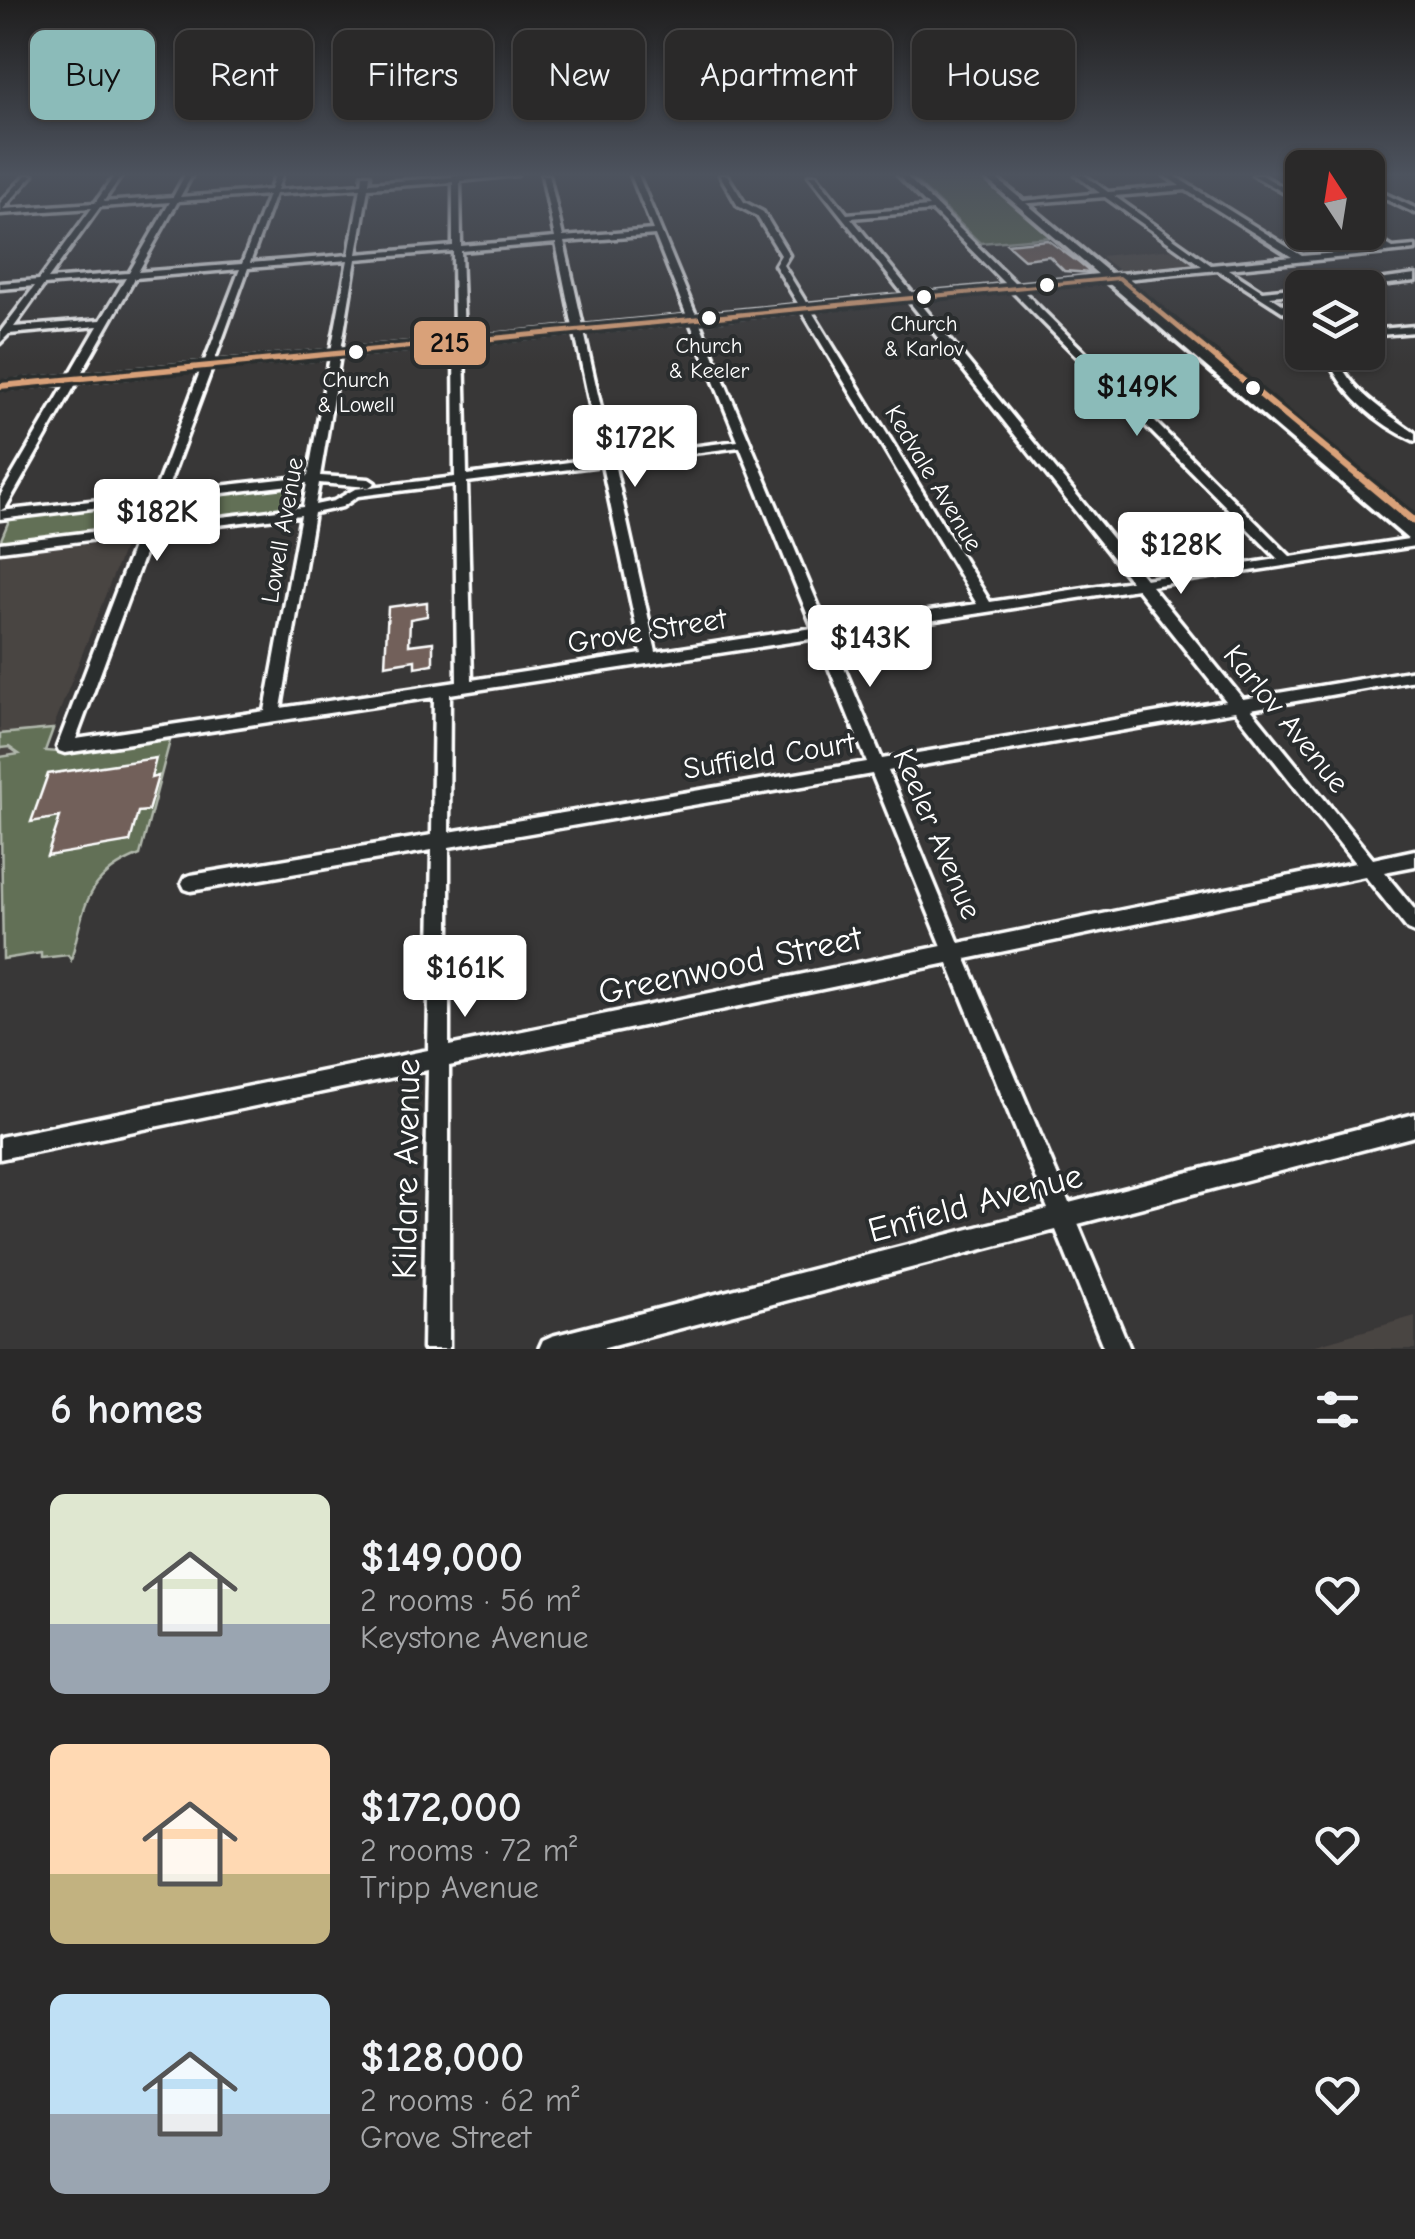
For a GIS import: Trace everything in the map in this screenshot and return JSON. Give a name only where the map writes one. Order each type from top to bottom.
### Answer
[{"type":"main road","points":[[1065,238],[1415,522]]},
{"type":"main road","points":[[1242,385],[1415,539]]},
{"type":"street","points":[[3,336],[74,238]]},
{"type":"street","points":[[0,511],[154,238]]},
{"type":"street","points":[[147,528],[255,238]]},
{"type":"street","name":"Lowell Avenue","points":[[272,716],[356,238]]},
{"type":"street","points":[[458,238],[465,686]]},
{"type":"street","points":[[0,286],[585,238]]},
{"type":"street","name":"Keeler Avenue","points":[[660,238],[1117,1349]]},
{"type":"street","name":"Kedvale Avenue","points":[[775,238],[785,255],[778,265],[986,607]]},
{"type":"street","name":"Karlov Avenue","points":[[862,238],[1415,924]]},
{"type":"street","points":[[964,238],[1288,562]]},
{"type":"street","points":[[1171,238],[1285,310]]},
{"type":"street","points":[[1266,238],[1302,260]]},
{"type":"street","points":[[560,240],[650,658]]},
{"type":"street","points":[[1385,246],[1392,250]]},
{"type":"street","points":[[0,386],[1415,248]]},
{"type":"street","points":[[1385,281],[1415,278]]},
{"type":"street","points":[[1260,294],[1285,292]]},
{"type":"street","points":[[3,336],[106,322]]},
{"type":"street","points":[[1385,332],[1415,330]]},
{"type":"street","points":[[1337,370],[1357,394],[1415,438]]},
{"type":"street","points":[[0,548],[308,510],[338,504],[355,489],[744,443]]},
{"type":"street","points":[[0,511],[314,479],[339,479],[355,489]]},
{"type":"street","name":"Grove Street","points":[[147,528],[65,747],[1288,562],[1415,539]]},
{"type":"street","name":"Suffield Court","points":[[191,883],[1415,675]]},
{"type":"street","name":"Kildare Avenue","points":[[436,1349],[442,690]]},
{"type":"street","name":"Greenwood Street","points":[[0,1148],[1415,858]]},
{"type":"street","name":"Enfield Avenue","points":[[552,1349],[1415,1125]]},
{"type":"shaded area","points":[[1173,249],[1196,265],[1121,272],[1100,256]]},
{"type":"shaded area","points":[[127,540],[44,751],[0,757],[0,554]]},
{"type":"shaded area","points":[[1415,1316],[1415,1349],[1302,1349]]},
{"type":"green space","points":[[975,238],[1041,238],[980,243]]},
{"type":"green space","points":[[298,486],[294,507],[165,523],[172,500]]},
{"type":"green space","points":[[140,503],[132,526],[0,542],[10,518]]},
{"type":"green space","points":[[53,729],[45,751],[70,753],[171,737],[140,855],[97,884],[84,909],[71,960],[68,955],[41,958],[41,953],[3,959],[0,757],[19,754],[9,747],[0,748],[0,734]]},
{"type":"building","points":[[1048,240],[1091,273],[1064,271],[1049,256],[1024,259],[1007,244]]},
{"type":"building","points":[[427,602],[427,616],[410,619],[409,645],[433,642],[433,664],[415,667],[415,660],[385,665],[388,607]]},
{"type":"building","points":[[156,758],[151,778],[158,776],[148,811],[138,812],[130,842],[47,856],[60,817],[31,822],[48,774]]},
{"type":"transit line","name":"215","points":[[0,386],[1120,278],[1415,522]]},
{"type":"place","name":"Church & Karlov","points":[[924,297]]},
{"type":"place","name":"Church & Keeler","points":[[709,318]]},
{"type":"place","name":"Church & Lowell","points":[[356,352]]}]
